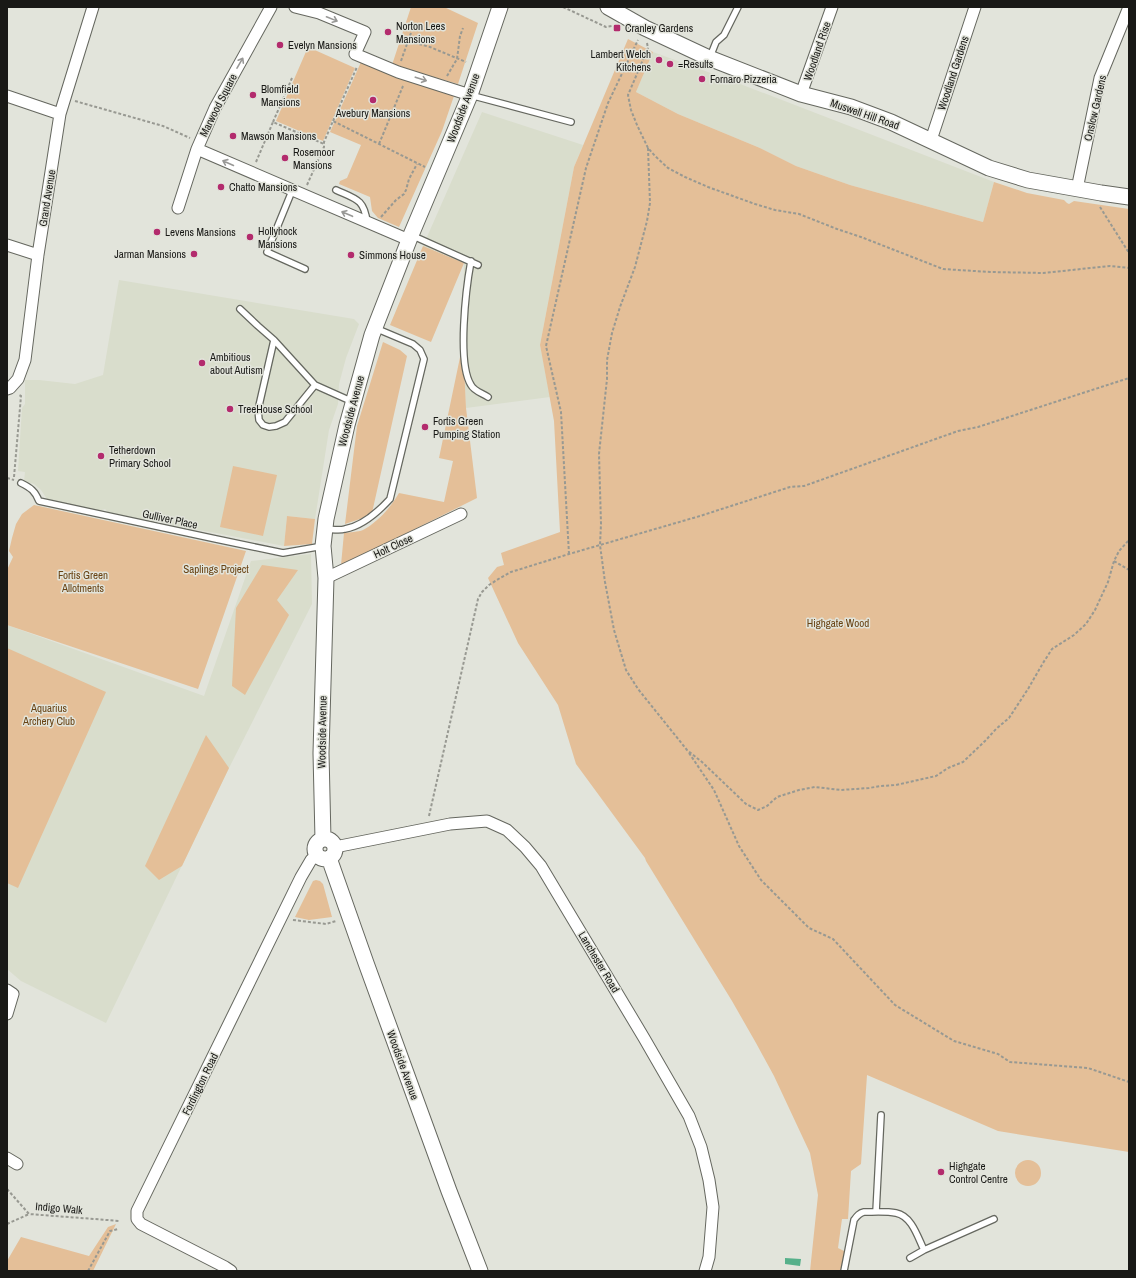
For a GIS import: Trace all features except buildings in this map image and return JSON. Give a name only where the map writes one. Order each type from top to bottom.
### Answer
[{"type":"street","name":"Grand Avenue","points":[[8,389],[18,379],[25,360],[38,255],[60,114],[93,7]]},
{"type":"street","name":"Marwood Square","points":[[271,7],[215,108],[198,146],[251,173],[297,193],[372,225],[410,238]]},
{"type":"street","points":[[295,7],[319,13],[365,32],[355,54],[403,74],[470,95]]},
{"type":"street","name":"Woodside Avenue","points":[[480,1271],[449,1191],[326,850],[321,753],[326,578],[324,546],[325,529],[342,446],[353,402],[375,328],[410,238],[470,95],[500,7]]},
{"type":"street","name":"Muswell Hill Road","points":[[608,7],[633,22],[649,37],[710,58],[802,94],[851,107],[891,122],[989,168],[1028,180],[1129,197]]},
{"type":"street","name":"Woodland Rise","points":[[802,94],[832,7]]},
{"type":"street","name":"Woodland Gardens","points":[[931,140],[975,7]]},
{"type":"street","name":"Onslow Gardens","points":[[1076,189],[1100,78],[1129,7]]},
{"type":"street","points":[[7,96],[60,114]]},
{"type":"street","points":[[178,208],[198,146]]},
{"type":"street","points":[[7,244],[38,255]]},
{"type":"street","name":"Holt Close","points":[[326,578],[461,514]]},
{"type":"street","name":"Lanchester Road","points":[[326,850],[450,824],[487,821],[507,830],[525,847],[541,866],[689,1116],[701,1147],[709,1180],[713,1207],[709,1257],[705,1271]]},
{"type":"street","name":"Fordington Road","points":[[231,1271],[225,1266],[141,1224],[137,1219],[137,1211],[301,877],[311,860],[326,850]]},
{"type":"street","points":[[7,990],[13,994],[7,1014]]},
{"type":"street","points":[[7,1158],[17,1164]]},
{"type":"lane","points":[[710,58],[716,42],[724,35],[738,7]]},
{"type":"lane","points":[[470,95],[570,122]]},
{"type":"lane","points":[[336,190],[357,199],[365,210],[372,225]]},
{"type":"lane","points":[[297,193],[267,252],[305,269]]},
{"type":"lane","points":[[410,238],[478,265]]},
{"type":"lane","points":[[471,262],[467,284],[464,322],[464,357],[467,378],[471,386],[488,396]]},
{"type":"lane","points":[[240,309],[274,340],[314,385],[353,402]]},
{"type":"lane","points":[[325,529],[345,530],[361,523],[376,513],[390,499],[424,358],[420,350],[413,344],[375,328]]},
{"type":"lane","points":[[274,340],[258,410],[260,420],[263,425],[269,427],[276,426],[284,422],[314,385]]},
{"type":"lane","name":"Gulliver Place","points":[[22,483],[36,493],[39,501],[283,553],[324,546]]},
{"type":"lane","points":[[876,1212],[881,1115]]},
{"type":"lane","points":[[844,1271],[854,1220],[860,1213],[896,1213],[905,1218],[912,1226],[924,1250]]},
{"type":"lane","points":[[910,1258],[924,1250],[994,1219]]},
{"type":"path","points":[[563,7],[606,26],[614,25]]},
{"type":"path","points":[[443,86],[450,69],[457,59],[460,36],[463,28]]},
{"type":"path","points":[[379,144],[403,74],[408,40],[411,33]]},
{"type":"path","points":[[568,554],[561,412],[546,346],[586,168],[608,103],[638,39],[649,37],[648,48],[628,95],[631,110],[637,125],[648,148],[668,168],[708,187],[775,210],[799,214],[943,269],[1043,273],[1110,266],[1129,268]]},
{"type":"path","points":[[408,40],[430,47],[466,62]]},
{"type":"path","points":[[297,193],[324,144],[361,57]]},
{"type":"path","points":[[251,173],[292,78]]},
{"type":"path","points":[[64,98],[163,126],[198,146]]},
{"type":"path","points":[[333,121],[426,168]]},
{"type":"path","points":[[273,122],[324,144]]},
{"type":"path","points":[[648,148],[650,203],[647,221],[634,267],[614,327],[607,360],[607,379],[599,454],[601,517],[600,545],[614,630],[626,670],[638,689],[687,750],[714,790],[739,846],[761,880],[809,928],[833,938],[895,1005],[954,1042],[998,1054],[1010,1062],[1088,1068],[1129,1082]]},
{"type":"path","points":[[372,225],[404,194],[409,179],[418,164]]},
{"type":"path","points":[[1100,207],[1129,253]]},
{"type":"path","points":[[428,818],[478,599],[489,585],[500,578],[511,572],[550,559],[700,516],[790,487],[804,486],[958,431],[978,427],[1129,378]]},
{"type":"path","points":[[7,478],[14,480],[21,396],[8,389]]},
{"type":"path","points":[[687,750],[702,762],[746,804],[758,810],[767,806],[777,797],[799,790],[815,787],[841,790],[869,788],[896,785],[936,776],[948,768],[963,762],[1009,718],[1024,695],[1042,662],[1052,649],[1074,635],[1086,624],[1095,610],[1108,582],[1114,561],[1119,551],[1129,540]]},
{"type":"path","points":[[1114,561],[1129,570]]},
{"type":"path","points":[[283,916],[295,920],[326,924],[350,919]]},
{"type":"path","name":"Indigo Walk","points":[[7,1189],[30,1214],[120,1221]]},
{"type":"path","points":[[7,1224],[30,1214]]},
{"type":"path","points":[[88,1271],[110,1231],[118,1229]]},
{"type":"shaded area","points":[[653,52],[730,80],[994,182],[983,222],[850,185],[796,166],[760,148],[678,114],[636,92]]},
{"type":"shaded area","points":[[482,112],[583,145],[574,167],[540,345],[550,397],[466,408],[463,343],[464,263],[423,246]]},
{"type":"shaded area","name":"TreeHouse School","points":[[119,280],[354,319],[359,324],[346,358],[339,384],[338,404],[329,430],[315,519],[287,516],[284,546],[170,525],[168,523],[168,519],[159,517],[154,522],[108,512],[105,509],[98,511],[47,499],[41,490],[34,484],[24,481],[25,472],[18,471],[22,408],[25,404],[25,380],[75,384],[103,375]]},
{"type":"shaded area","points":[[311,554],[312,604],[229,768],[106,1023],[21,981],[7,969],[7,625],[204,696],[251,561]]},
{"type":"shaded area","points":[[785,1258],[801,1259],[800,1266],[785,1264]]},
{"type":"green space","points":[[411,7],[444,7],[478,23],[458,84],[392,65]]},
{"type":"green space","name":"Highgate Wood","points":[[628,39],[653,52],[636,92],[678,114],[760,148],[796,166],[850,185],[983,222],[994,182],[1027,193],[1064,200],[1069,204],[1074,201],[1129,209],[1129,1152],[998,1131],[867,1075],[861,1164],[851,1171],[848,1219],[842,1219],[838,1248],[846,1252],[840,1271],[810,1271],[818,1195],[810,1153],[774,1076],[732,1001],[645,858],[576,764],[558,705],[518,643],[488,578],[497,567],[504,565],[501,553],[560,532],[554,421],[540,345],[574,167]]},
{"type":"green space","points":[[308,47],[355,68],[323,141],[276,121]]},
{"type":"green space","points":[[361,62],[401,79],[455,93],[442,131],[399,227],[378,218],[372,211],[370,197],[339,184],[340,181],[347,178],[361,145],[330,132]]},
{"type":"green space","points":[[423,246],[464,263],[431,342],[390,325]]},
{"type":"green space","points":[[383,342],[400,350],[407,356],[372,513],[345,524],[357,426]]},
{"type":"green space","points":[[463,343],[466,408],[477,498],[341,565],[344,533],[361,531],[369,527],[384,514],[399,493],[444,502],[453,461],[439,458]]},
{"type":"green space","points":[[233,466],[277,475],[263,536],[220,527]]},
{"type":"green space","name":"Fortis Green Allotments","points":[[34,505],[246,551],[198,689],[7,625],[7,570],[13,557],[9,551],[16,524],[22,514]]},
{"type":"green space","points":[[287,516],[315,519],[312,544],[284,546]]},
{"type":"green space","points":[[262,565],[298,570],[277,600],[289,615],[245,695],[232,686],[236,608]]},
{"type":"green space","name":"Aquarius Archery Club","points":[[7,648],[106,692],[18,888],[7,883]]},
{"type":"green space","points":[[206,735],[229,768],[182,866],[159,880],[145,866]]},
{"type":"green space","points":[[316,880],[323,884],[332,917],[309,920],[295,917],[313,881]]},
{"type":"green space","points":[[1028,1160],[1037,1164],[1041,1173],[1037,1182],[1028,1186],[1019,1182],[1015,1173],[1019,1164]]},
{"type":"green space","points":[[116,1224],[93,1271],[7,1271],[7,1261],[21,1237],[89,1256],[108,1227]]},
{"type":"place","name":"Cranley Gardens","points":[[617,28]]},
{"type":"place","name":"Norton Lees Mansions","points":[[388,32]]},
{"type":"place","name":"Evelyn Mansions","points":[[280,45]]},
{"type":"place","name":"Lambert Welch Kitchens","points":[[659,60]]},
{"type":"place","name":"=Results","points":[[670,64]]},
{"type":"place","name":"Fornaro Pizzeria","points":[[702,79]]},
{"type":"place","name":"Blomfield Mansions","points":[[253,95]]},
{"type":"place","name":"Avebury Mansions","points":[[373,100]]},
{"type":"place","name":"Mawson Mansions","points":[[233,136]]},
{"type":"place","name":"Rosemoor Mansions","points":[[285,158]]},
{"type":"place","name":"Chatto Mansions","points":[[221,187]]},
{"type":"place","name":"Levens Mansions","points":[[157,232]]},
{"type":"place","name":"Hollyhock Mansions","points":[[250,237]]},
{"type":"place","name":"Jarman Mansions","points":[[194,254]]},
{"type":"place","name":"Simmons House","points":[[351,255]]},
{"type":"place","name":"Ambitious about Autism","points":[[202,363]]},
{"type":"place","name":"TreeHouse School","points":[[230,409]]},
{"type":"place","name":"Fortis Green Pumping Station","points":[[425,427]]},
{"type":"place","name":"Tetherdown Primary School","points":[[101,456]]},
{"type":"place","name":"Highgate Control Centre","points":[[941,1172]]},
{"type":"park label","name":"Saplings Project","points":[[216,569]]}]
